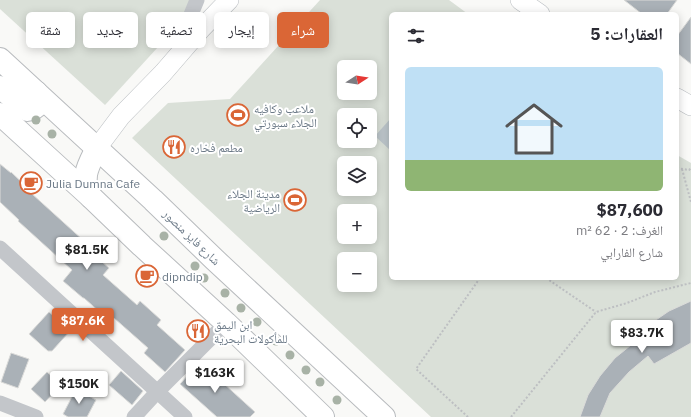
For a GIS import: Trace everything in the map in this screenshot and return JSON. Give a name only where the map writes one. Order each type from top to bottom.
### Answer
[{"type":"highway","name":"شارع فايز منصور","points":[[0,59],[154,200],[214,259],[384,417]]},
{"type":"highway","points":[[0,87],[27,110],[33,109],[37,106],[36,92]]},
{"type":"highway","points":[[0,114],[92,197],[323,417]]},
{"type":"highway","points":[[92,197],[86,186],[86,174],[87,168],[97,148]]},
{"type":"main road","points":[[206,24],[229,0]]},
{"type":"main road","points":[[520,0],[537,12]]},
{"type":"main road","points":[[97,148],[122,116],[184,48]]},
{"type":"main road","points":[[679,99],[691,106]]},
{"type":"street","points":[[192,12],[197,0]]},
{"type":"street","points":[[0,248],[185,417]]},
{"type":"street","points":[[134,417],[157,392],[226,324]]},
{"type":"street","points":[[0,403],[36,417]]},
{"type":"path","points":[[679,168],[689,170],[691,168]]},
{"type":"path","points":[[682,169],[691,202]]},
{"type":"path","points":[[468,417],[416,369],[479,280]]},
{"type":"path","points":[[549,280],[596,312]]},
{"type":"path","points":[[511,417],[596,312],[655,292],[691,283]]},
{"type":"shaded area","points":[[0,0],[201,0],[190,12],[146,12],[146,48],[157,48],[105,105],[43,48],[75,48],[75,12],[26,12],[26,33],[0,9]]},
{"type":"shaded area","name":"مدينة الجلاء الرياضية","points":[[320,0],[449,0],[465,12],[389,12],[389,280],[679,280],[679,156],[691,163],[691,417],[431,417],[132,138],[168,103],[230,99],[277,47],[329,48],[329,12],[309,12]]},
{"type":"shaded area","points":[[389,120],[389,149],[377,138],[377,134]]},
{"type":"building","points":[[624,0],[677,0],[668,12],[639,12]]},
{"type":"building","points":[[691,17],[691,64],[679,55],[679,33]]},
{"type":"building","points":[[0,164],[11,172],[32,192],[31,193],[84,241],[81,244],[109,268],[103,275],[137,305],[140,301],[161,320],[157,325],[185,350],[165,372],[144,353],[148,348],[114,318],[111,322],[63,281],[72,270],[18,221],[19,220],[0,202]]},
{"type":"building","points":[[691,301],[691,343],[654,364],[648,356],[629,372],[610,393],[600,417],[580,417],[588,395],[600,376],[615,358],[636,341],[634,335],[669,311]]},
{"type":"building","points":[[49,312],[70,331],[52,351],[48,351],[29,334]]},
{"type":"building","points":[[11,353],[29,359],[18,388],[1,382]]},
{"type":"building","points":[[200,362],[255,412],[250,417],[217,417],[180,384]]},
{"type":"building","points":[[121,371],[143,391],[132,405],[109,385]]},
{"type":"building","points":[[47,372],[61,385],[45,402],[31,389]]},
{"type":"building","points":[[76,389],[96,400],[87,417],[68,417],[63,414]]},
{"type":"place","name":"ملاعب وكافيه الجلاء سبورتي","points":[[238,115]]},
{"type":"place","name":"مطعم فخاره","points":[[174,147]]},
{"type":"place","name":"Julia Dumna Cafe","points":[[31,183]]},
{"type":"place","name":"مدينة الجلاء الرياضية","points":[[295,200]]},
{"type":"place","name":"dipndip","points":[[147,276]]},
{"type":"place","name":"ابن اليمق للمأكولات البحرية","points":[[198,331]]}]
